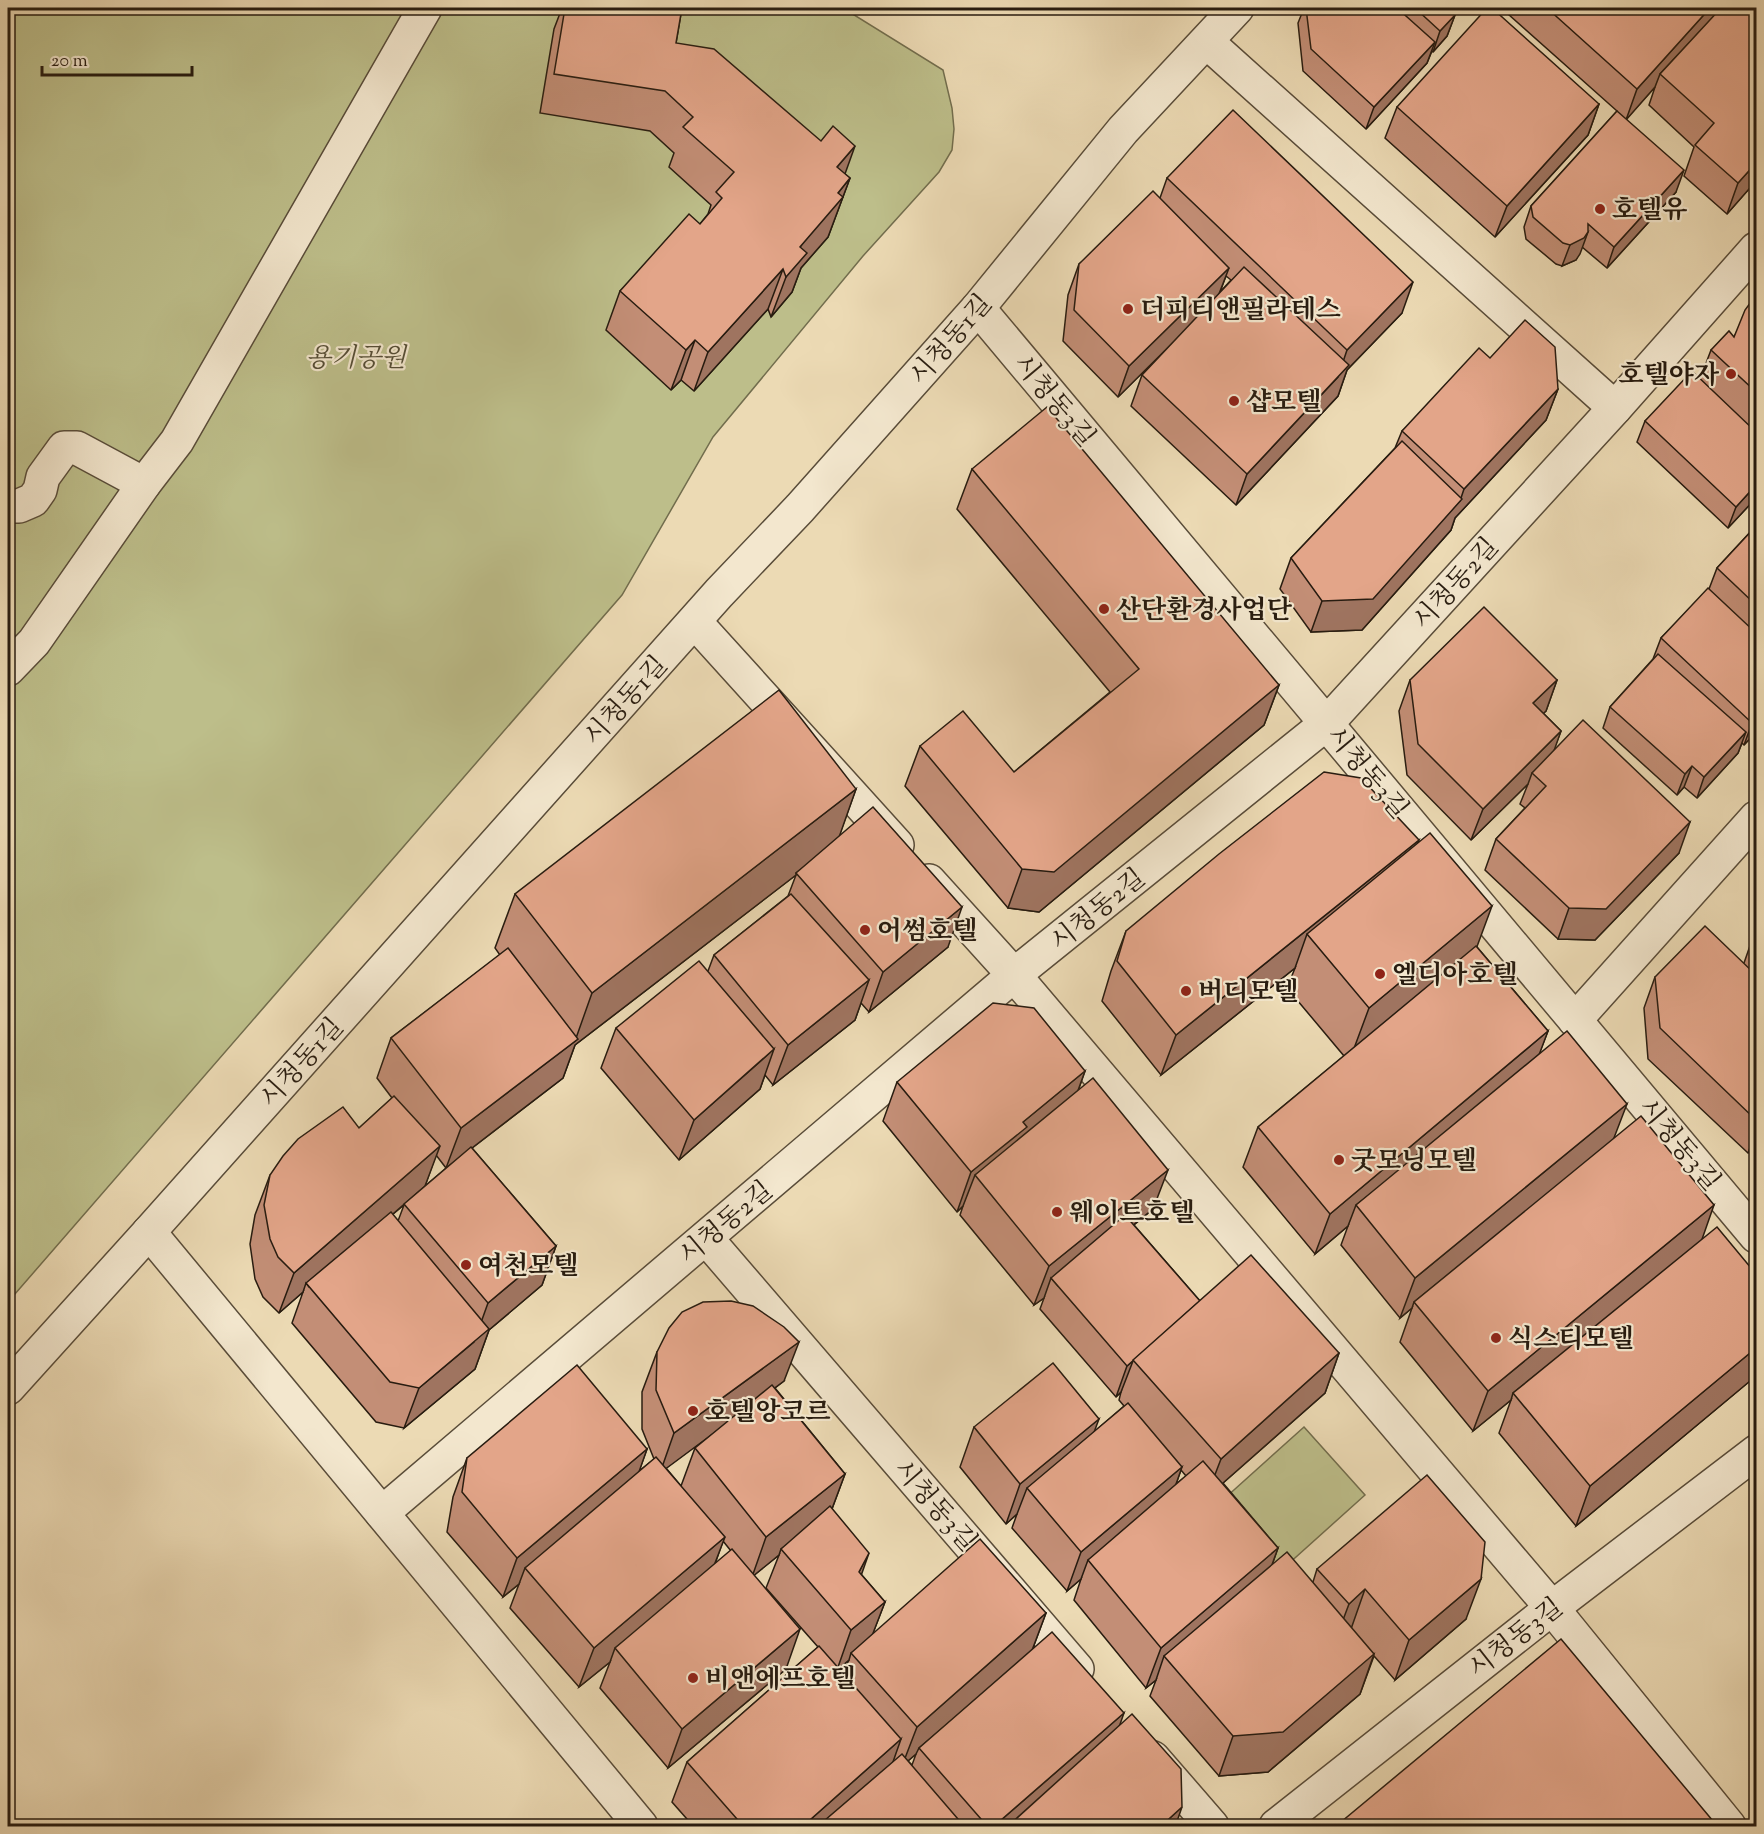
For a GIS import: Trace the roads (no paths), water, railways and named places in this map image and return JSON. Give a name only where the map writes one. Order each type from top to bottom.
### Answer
[{"type":"street","points":[[8,669],[34,642],[144,484],[177,441],[425,8]]},
{"type":"street","name":"시청동1길","points":[[8,1388],[694,622],[800,508],[978,308],[1123,130],[1237,8]]},
{"type":"street","points":[[1207,42],[1615,408]]},
{"type":"street","name":"시청동2길","points":[[382,1512],[1014,975],[1327,723],[1615,408],[1756,249]]},
{"type":"street","name":"시청동3길","points":[[978,308],[1756,1236]]},
{"type":"street","points":[[8,506],[19,506],[33,500],[40,490],[43,477],[63,448],[77,448],[144,484]]},
{"type":"street","points":[[694,622],[1014,975],[1552,1608],[1729,1827]]},
{"type":"street","points":[[1575,1020],[1756,818]]},
{"type":"street","points":[[149,1232],[641,1827]]},
{"type":"street","name":"시청동3길","points":[[706,1238],[1095,1691]]},
{"type":"street","name":"시청동3길","points":[[1276,1827],[1552,1608],[1756,1452]]},
{"type":"street","points":[[1134,1736],[1212,1827]]},
{"type":"place","name":"호텔유","points":[[1600,209]]},
{"type":"place","name":"더피티앤필라테스","points":[[1128,309]]},
{"type":"place","name":"호텔야자","points":[[1731,374]]},
{"type":"place","name":"샵모텔","points":[[1234,401]]},
{"type":"place","name":"산단환경사업단","points":[[1104,609]]},
{"type":"place","name":"어썸호텔","points":[[865,930]]},
{"type":"place","name":"엘디아호텔","points":[[1380,974]]},
{"type":"place","name":"버디모텔","points":[[1186,991]]},
{"type":"place","name":"굿모닝모텔","points":[[1339,1160]]},
{"type":"place","name":"웨이트호텔","points":[[1057,1212]]},
{"type":"place","name":"여천모텔","points":[[466,1265]]},
{"type":"place","name":"식스티모텔","points":[[1496,1338]]},
{"type":"place","name":"호텔앙코르","points":[[693,1411]]},
{"type":"place","name":"비앤에프호텔","points":[[693,1678]]},
{"type":"park label","name":"용기공원","points":[[356,357]]}]
